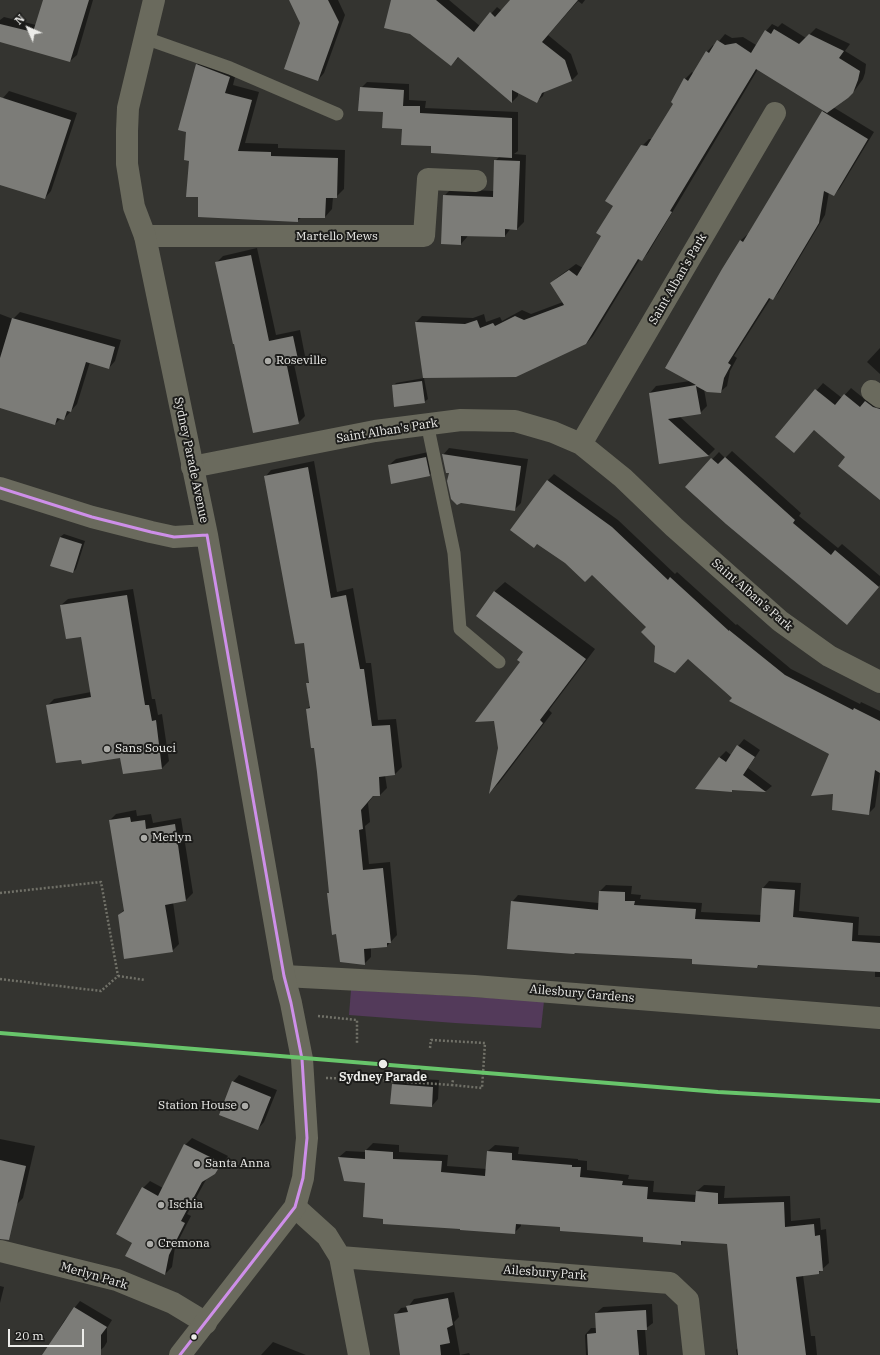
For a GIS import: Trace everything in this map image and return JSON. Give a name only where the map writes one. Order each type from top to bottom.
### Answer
[{"type":"street","name":"Sydney Parade Avenue","points":[[154,0],[128,108],[127,164],[134,207],[145,236],[207,535],[284,976],[302,1059],[307,1138],[303,1178],[295,1207]]},
{"type":"street","name":"Saint Alban's Park","points":[[581,444],[775,113]]},
{"type":"street","name":"Martello Mews","points":[[145,236],[424,236],[428,179],[476,181]]},
{"type":"street","name":"Saint Alban's Park","points":[[192,467],[375,431],[427,423],[468,419],[515,421],[553,432],[581,444],[623,478],[674,527],[780,621],[829,656],[880,682]]},
{"type":"street","points":[[0,488],[92,517],[151,532],[174,537],[207,535]]},
{"type":"street","name":"Ailesbury Gardens","points":[[284,976],[480,986],[880,1018]]},
{"type":"street","points":[[180,1355],[295,1207],[327,1236],[340,1257],[359,1355]]},
{"type":"street","name":"Merlyn Park","points":[[0,1252],[117,1280],[173,1303],[206,1323]]},
{"type":"street","name":"Ailesbury Park","points":[[340,1257],[670,1283],[688,1300],[694,1355]]},
{"type":"lane","points":[[145,38],[230,68],[337,114]]},
{"type":"lane","points":[[427,423],[454,553],[460,629],[499,662]]},
{"type":"path","points":[[0,893],[101,882],[118,976]]},
{"type":"path","points":[[0,979],[101,991],[118,976],[145,980]]},
{"type":"path","points":[[317,1016],[357,1020],[357,1043]]},
{"type":"path","points":[[303,1077],[363,1079],[482,1088],[485,1043],[431,1040],[430,1048]]},
{"type":"path","points":[[363,1074],[363,1079]]},
{"type":"path","points":[[452,1085],[453,1080]]},
{"type":"shaded area","points":[[351,990],[544,1001],[541,1028],[349,1015]]},
{"type":"building","points":[[43,0],[89,0],[70,62],[0,42],[0,24],[33,32]]},
{"type":"building","points":[[289,0],[328,0],[339,22],[318,81],[284,69],[300,23]]},
{"type":"building","points":[[391,0],[436,0],[474,32],[490,12],[495,17],[510,0],[578,0],[542,42],[565,60],[572,81],[542,93],[537,103],[512,90],[512,103],[458,57],[451,66],[410,34],[384,28]]},
{"type":"building","points":[[774,29],[799,44],[809,34],[844,51],[839,58],[860,71],[853,93],[827,113],[756,69],[670,211],[672,212],[642,261],[638,259],[586,344],[516,377],[423,378],[415,322],[465,324],[477,320],[480,328],[493,323],[495,326],[515,316],[524,320],[564,305],[550,283],[569,270],[577,276],[601,236],[596,233],[613,206],[605,201],[641,145],[647,146],[673,104],[671,102],[684,78],[688,81],[706,51],[709,53],[717,40],[725,45],[736,43],[751,53],[765,30],[771,34]]},
{"type":"building","points":[[196,64],[230,77],[225,93],[252,100],[238,151],[271,152],[271,156],[338,158],[337,198],[326,198],[325,218],[298,218],[298,222],[198,217],[198,197],[186,197],[189,161],[184,160],[186,132],[178,130]]},
{"type":"building","points":[[360,87],[404,90],[403,106],[420,106],[420,113],[512,118],[512,158],[431,153],[431,146],[401,145],[402,129],[382,128],[383,112],[358,111]]},
{"type":"building","points":[[0,97],[71,120],[45,199],[0,185]]},
{"type":"building","points":[[822,111],[868,139],[834,196],[824,191],[819,223],[773,300],[769,298],[728,363],[731,365],[724,378],[721,393],[707,392],[696,386],[701,414],[668,419],[709,456],[659,464],[649,393],[696,385],[665,368],[722,269],[740,240],[743,242]]},
{"type":"building","points":[[494,160],[520,161],[517,230],[505,229],[505,237],[461,236],[461,245],[441,244],[443,195],[493,197]]},
{"type":"building","points":[[251,255],[269,341],[293,336],[299,364],[287,366],[299,424],[253,433],[215,262]]},
{"type":"building","points":[[12,318],[115,347],[109,369],[86,362],[71,412],[67,411],[64,420],[57,418],[55,425],[0,408],[0,358]]},
{"type":"building","points":[[422,381],[425,403],[394,407],[392,385]]},
{"type":"building","points":[[815,389],[835,405],[844,394],[860,407],[865,401],[873,407],[880,409],[880,500],[838,466],[845,457],[814,430],[794,453],[775,437]]},
{"type":"building","points":[[442,454],[521,466],[515,511],[461,503],[457,505],[451,499],[447,481],[449,473],[446,473]]},
{"type":"building","points":[[426,457],[430,476],[391,484],[388,465]]},
{"type":"building","points":[[725,457],[795,520],[793,523],[831,555],[835,550],[879,587],[847,625],[726,524],[685,487],[711,458],[718,464]]},
{"type":"building","points":[[308,467],[331,598],[346,595],[360,669],[364,669],[372,726],[390,725],[395,775],[379,777],[380,796],[373,796],[361,810],[363,829],[359,830],[363,870],[383,868],[391,943],[387,943],[387,947],[364,949],[365,965],[340,962],[336,934],[332,935],[317,772],[314,748],[311,748],[306,709],[310,708],[306,683],[309,683],[304,643],[295,644],[264,476]]},
{"type":"building","points":[[547,480],[612,527],[668,580],[670,577],[729,631],[785,675],[853,710],[854,708],[880,721],[880,773],[875,770],[869,815],[832,810],[833,794],[811,796],[829,754],[729,701],[732,698],[688,659],[675,673],[654,662],[655,646],[641,632],[646,627],[592,575],[585,582],[565,563],[537,544],[534,548],[510,530]]},
{"type":"building","points":[[60,537],[82,544],[73,573],[50,566]]},
{"type":"building","points":[[494,591],[586,659],[540,720],[543,723],[489,794],[498,748],[494,721],[475,722],[520,662],[517,660],[523,652],[476,616]]},
{"type":"building","points":[[127,595],[145,705],[149,705],[152,721],[156,720],[162,769],[123,774],[120,758],[82,764],[81,760],[56,763],[46,705],[91,697],[81,637],[66,639],[60,605]]},
{"type":"building","points":[[737,745],[755,757],[743,775],[766,792],[732,790],[732,792],[695,789],[719,757],[726,762]]},
{"type":"building","points":[[130,817],[131,822],[145,820],[146,829],[175,824],[186,901],[165,905],[173,952],[124,959],[118,915],[124,911],[109,820]]},
{"type":"building","points":[[762,888],[795,890],[793,917],[853,923],[852,941],[880,943],[880,972],[758,965],[757,968],[692,964],[692,959],[574,954],[507,949],[511,901],[598,910],[599,891],[625,892],[625,901],[635,901],[634,905],[696,909],[695,919],[760,922]]},
{"type":"building","name":"Station House","points":[[232,1081],[271,1097],[258,1130],[219,1115]]},
{"type":"building","points":[[392,1084],[433,1087],[432,1107],[390,1104]]},
{"type":"building","points":[[184,1144],[222,1163],[215,1174],[202,1182],[181,1221],[185,1223],[169,1255],[165,1275],[125,1256],[132,1243],[116,1234],[142,1187],[158,1196]]},
{"type":"building","points":[[365,1150],[393,1152],[393,1159],[442,1161],[441,1172],[485,1176],[487,1151],[512,1153],[512,1160],[581,1167],[580,1177],[623,1181],[622,1185],[648,1187],[647,1199],[695,1202],[696,1191],[718,1193],[718,1204],[784,1202],[785,1227],[814,1224],[815,1236],[820,1235],[823,1271],[819,1271],[819,1274],[796,1277],[806,1355],[738,1355],[727,1244],[681,1241],[681,1245],[643,1242],[643,1237],[560,1231],[560,1227],[516,1224],[515,1234],[383,1224],[383,1219],[363,1217],[365,1183],[344,1181],[338,1157],[365,1159]]},
{"type":"building","points":[[0,1160],[26,1166],[9,1240],[0,1239]]},
{"type":"building","points":[[448,1298],[453,1325],[447,1328],[450,1343],[440,1345],[441,1355],[400,1355],[394,1314],[408,1312],[406,1306]]},
{"type":"building","points":[[74,1307],[107,1327],[101,1335],[101,1355],[42,1355]]},
{"type":"building","points":[[646,1310],[647,1330],[637,1330],[639,1355],[588,1355],[587,1334],[596,1333],[595,1313]]},
{"type":"transit line","points":[[0,488],[92,517],[151,532],[174,537],[207,535]]},
{"type":"transit line","points":[[180,1355],[295,1207],[303,1178],[307,1138],[302,1059],[284,976],[207,535]]},
{"type":"transit line","points":[[0,1033],[718,1092],[880,1101]]},
{"type":"place","name":"Roseville","points":[[268,361]]},
{"type":"place","name":"Sans Souci","points":[[107,749]]},
{"type":"place","name":"Merlyn","points":[[144,838]]},
{"type":"place","name":"Sydney Parade","points":[[383,1064]]},
{"type":"place","name":"Station House","points":[[245,1106]]},
{"type":"place","name":"Santa Anna","points":[[197,1164]]},
{"type":"place","name":"Ischia","points":[[161,1205]]},
{"type":"place","name":"Cremona","points":[[150,1244]]}]
